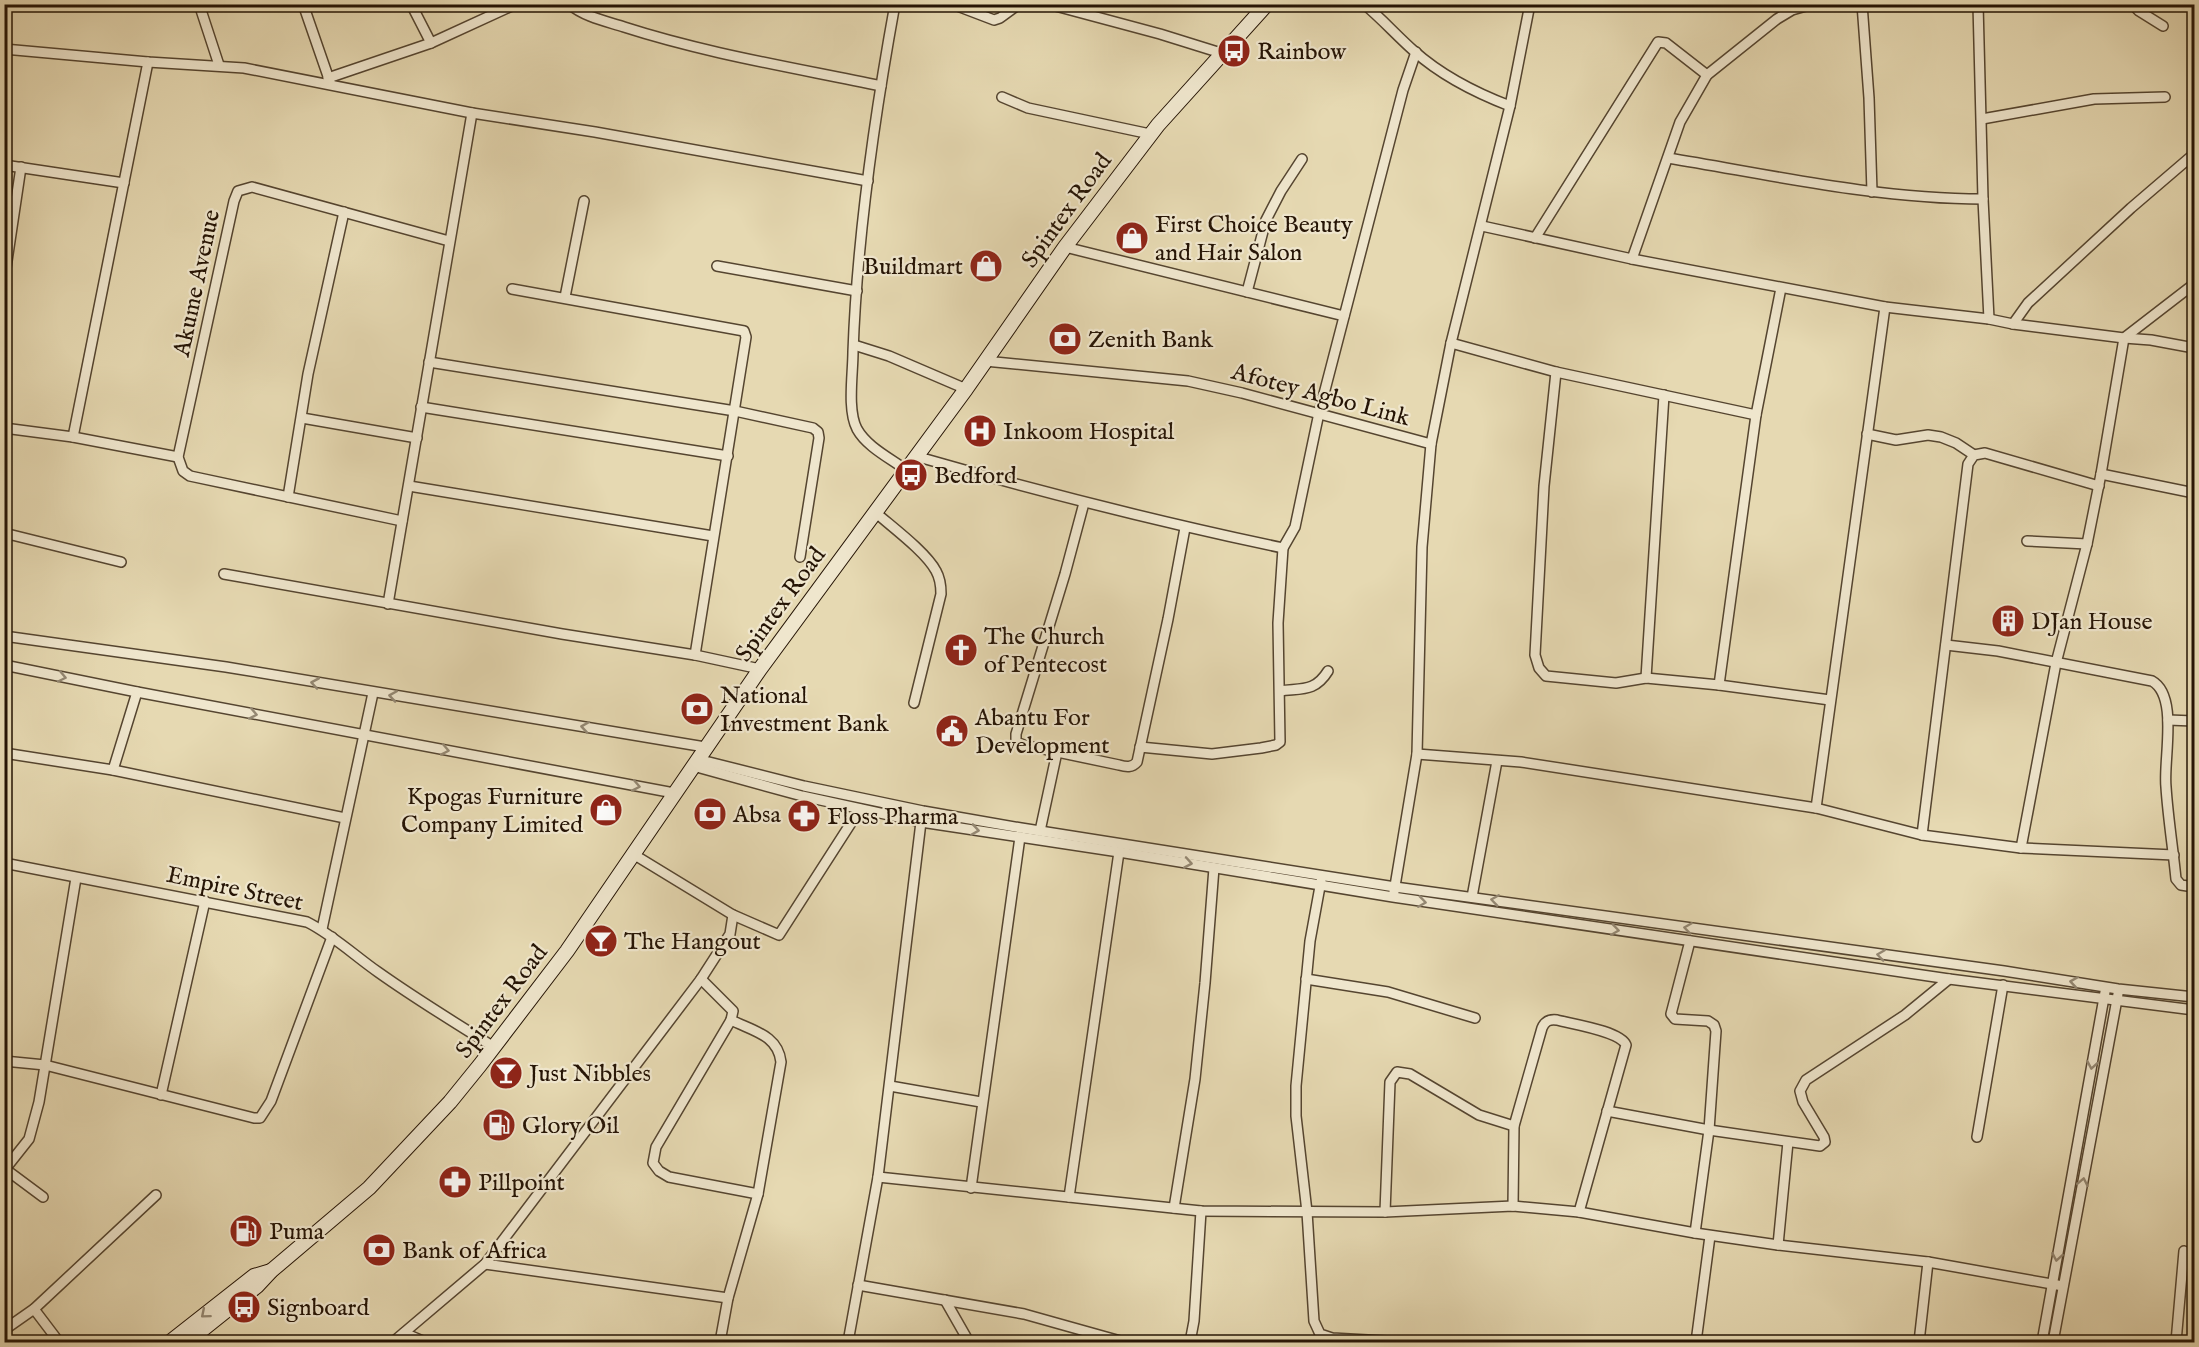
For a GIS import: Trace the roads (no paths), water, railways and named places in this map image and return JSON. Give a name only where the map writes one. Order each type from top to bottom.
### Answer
[{"type":"main road","name":"Spintex Road","points":[[179,1341],[254,1276],[271,1271],[369,1188],[450,1102],[567,951],[760,669],[966,389],[1065,247],[1150,134],[1267,4]]},
{"type":"street","points":[[4,10],[5,4]]},
{"type":"street","points":[[199,4],[219,66]]},
{"type":"street","points":[[303,4],[330,82]]},
{"type":"street","points":[[411,4],[431,43]]},
{"type":"street","points":[[484,4],[490,15]]},
{"type":"street","points":[[330,82],[431,43],[516,4]]},
{"type":"street","points":[[569,4],[577,11],[591,17],[659,38],[881,86]]},
{"type":"street","points":[[895,4],[868,181],[857,291],[852,398],[856,427],[865,441],[906,470]]},
{"type":"street","points":[[952,4],[994,20],[1019,4]]},
{"type":"street","points":[[1048,4],[1221,53]]},
{"type":"street","points":[[1364,4],[1416,52],[1463,86],[1510,106]]},
{"type":"street","points":[[1394,892],[1417,754],[1422,547],[1431,444],[1452,343],[1510,106],[1530,4]]},
{"type":"street","points":[[1632,259],[1680,122],[1707,75],[1791,7],[1813,4]]},
{"type":"street","points":[[1862,4],[1869,98],[1872,192]]},
{"type":"street","points":[[1978,4],[1983,199],[1989,319]]},
{"type":"street","points":[[2132,4],[2163,26]]},
{"type":"street","points":[[1535,238],[1658,42],[1666,43],[1707,75]]},
{"type":"street","points":[[4,49],[254,70],[330,82],[472,113],[596,132],[868,181]]},
{"type":"street","points":[[1140,747],[1212,754],[1276,745],[1280,742],[1278,623],[1283,548],[1296,526],[1319,413],[1403,90],[1416,52]]},
{"type":"street","points":[[73,437],[148,62]]},
{"type":"street","points":[[1002,97],[1028,108],[1150,134]]},
{"type":"street","points":[[1982,119],[2094,99],[2165,97]]},
{"type":"street","points":[[388,604],[472,113]]},
{"type":"street","points":[[2013,324],[2028,303],[2131,208],[2194,154]]},
{"type":"street","points":[[1668,158],[1872,192],[1920,198],[1983,199]]},
{"type":"street","points":[[1247,292],[1266,220],[1281,191],[1302,159]]},
{"type":"street","points":[[4,165],[124,183]]},
{"type":"street","points":[[4,282],[21,167]]},
{"type":"street","name":"Akume Avenue","points":[[178,457],[238,191],[252,187],[449,241]]},
{"type":"street","points":[[565,297],[584,201]]},
{"type":"street","points":[[288,496],[314,346],[344,212]]},
{"type":"street","points":[[1482,226],[1632,259],[1886,307],[2151,340],[2194,348]]},
{"type":"street","points":[[1065,247],[1344,316]]},
{"type":"street","points":[[717,266],[857,291]]},
{"type":"street","points":[[2021,848],[2056,663],[2087,544],[2099,486],[2124,338],[2194,284]]},
{"type":"street","points":[[1719,685],[1756,415],[1781,288]]},
{"type":"street","points":[[512,289],[744,331],[746,337],[735,411],[695,655]]},
{"type":"street","points":[[1816,808],[1886,307]]},
{"type":"street","points":[[1452,343],[1556,372],[1756,415]]},
{"type":"street","points":[[854,345],[889,356],[966,389]]},
{"type":"street","name":"Afotey Agbo Link","points":[[985,361],[1188,381],[1319,413],[1431,444]]},
{"type":"street","points":[[429,362],[735,411],[811,427],[818,432],[819,438],[800,557]]},
{"type":"street","points":[[1556,372],[1544,486],[1536,659],[1546,676],[1616,683],[1646,678],[1830,700]]},
{"type":"street","points":[[1646,678],[1664,395]]},
{"type":"street","points":[[421,407],[728,456]]},
{"type":"street","points":[[302,418],[417,438]]},
{"type":"street","points":[[4,428],[73,437],[178,457],[183,471],[190,476],[402,521]]},
{"type":"street","points":[[1867,434],[1896,440],[1928,435],[1941,437],[1956,443],[1974,455],[1985,453],[2099,486]]},
{"type":"street","points":[[1922,835],[1968,464],[1974,455]]},
{"type":"street","points":[[915,456],[1084,503],[1185,528],[1283,548]]},
{"type":"street","points":[[2101,474],[2194,493]]},
{"type":"street","points":[[409,486],[713,536]]},
{"type":"street","points":[[1084,503],[1065,574],[1016,734],[1015,739],[1018,743],[1130,767],[1137,762],[1185,528]]},
{"type":"street","points":[[875,512],[923,556],[936,570],[940,582],[941,594],[914,703]]},
{"type":"street","points":[[4,533],[121,562]]},
{"type":"street","points":[[2027,541],[2087,544]]},
{"type":"street","points":[[224,574],[695,655],[760,669]]},
{"type":"street","points":[[4,636],[226,668],[373,693],[698,757],[804,786],[871,801],[1321,880],[1690,941],[1949,979],[2104,997],[2118,994],[2194,997]]},
{"type":"street","points":[[1946,645],[1998,651],[2152,681],[2159,685],[2163,692],[2168,720],[2165,784],[2176,879],[2181,885],[2194,887]]},
{"type":"street","points":[[4,665],[674,793]]},
{"type":"street","points":[[1280,691],[1312,687],[1321,683],[1329,671]]},
{"type":"street","points":[[113,770],[137,692]]},
{"type":"street","points":[[322,929],[373,693]]},
{"type":"street","points":[[2168,720],[2194,721]]},
{"type":"street","points":[[1041,831],[1057,752]]},
{"type":"street","points":[[4,753],[113,770],[345,818]]},
{"type":"street","points":[[1417,754],[1533,764],[1816,808],[1922,835],[2021,848],[2174,855]]},
{"type":"street","points":[[698,757],[802,796],[921,822],[1214,868],[1321,880]]},
{"type":"street","points":[[1472,897],[1497,760]]},
{"type":"street","points":[[633,854],[732,915],[779,935],[860,809]]},
{"type":"street","points":[[848,1342],[878,1178],[921,822]]},
{"type":"street","points":[[971,1188],[981,1102],[1020,837]]},
{"type":"street","points":[[1069,1197],[1119,852]]},
{"type":"street","name":"Empire Street","points":[[4,863],[307,922],[322,929],[406,992],[494,1047]]},
{"type":"street","points":[[1174,1208],[1194,1079],[1205,983],[1214,868]]},
{"type":"street","points":[[43,1197],[5,1168],[29,1139],[45,1065],[76,878]]},
{"type":"street","points":[[1321,880],[1310,941],[1296,1086],[1296,1116],[1307,1212],[1314,1321],[1320,1334],[1332,1338],[1404,1342]]},
{"type":"street","points":[[1394,892],[1472,897],[2106,987],[2118,994],[2194,1010]]},
{"type":"street","points":[[161,1095],[205,901]]},
{"type":"street","points":[[393,1342],[485,1264],[701,979],[730,934],[732,915]]},
{"type":"street","points":[[4,1061],[45,1065],[260,1118],[271,1101],[332,937]]},
{"type":"street","points":[[1690,941],[1671,1014],[1676,1019],[1708,1021],[1714,1025],[1716,1031],[1708,1130],[1695,1233]]},
{"type":"street","points":[[701,979],[733,1011],[731,1020],[656,1147],[653,1163],[659,1171],[669,1177],[758,1194]]},
{"type":"street","points":[[1306,979],[1388,992],[1475,1018]]},
{"type":"street","points":[[1607,1111],[1708,1130],[1820,1146],[1825,1142],[1822,1133],[1803,1102],[1800,1091],[1806,1080],[1905,1015],[1949,979]]},
{"type":"street","points":[[1977,1137],[2002,985]]},
{"type":"street","points":[[2053,1342],[2058,1285],[2106,987]]},
{"type":"street","points":[[2042,1342],[2058,1285],[2118,994]]},
{"type":"street","points":[[720,1342],[728,1298],[758,1194],[781,1062],[780,1051],[772,1040],[731,1020]]},
{"type":"street","points":[[1513,1206],[1514,1126],[1542,1028],[1544,1023],[1550,1020],[1616,1035],[1624,1041],[1624,1053],[1579,1212]]},
{"type":"street","points":[[1385,1212],[1390,1082],[1397,1072],[1410,1074],[1479,1114],[1514,1126]]},
{"type":"street","points":[[890,1086],[981,1102]]},
{"type":"street","points":[[1778,1245],[1788,1142]]},
{"type":"street","points":[[878,1178],[1201,1211],[1385,1212],[1513,1206],[1579,1212],[1710,1236],[1928,1262],[2058,1285]]},
{"type":"street","points":[[4,1330],[34,1308],[156,1195]]},
{"type":"street","points":[[1190,1342],[1194,1321],[1201,1211]]},
{"type":"street","points":[[1696,1342],[1710,1236]]},
{"type":"street","points":[[2176,1342],[2184,1251]]},
{"type":"street","points":[[1918,1342],[1928,1262]]},
{"type":"street","points":[[485,1264],[728,1298]]},
{"type":"street","points":[[858,1284],[1024,1314],[1124,1342]]},
{"type":"street","points":[[945,1299],[969,1342]]},
{"type":"street","points":[[34,1308],[59,1342]]},
{"type":"street","points":[[404,1333],[425,1342]]},
{"type":"place","name":"Rainbow","points":[[1234,51]]},
{"type":"place","name":"First Choice Beauty and Hair Salon","points":[[1132,238]]},
{"type":"place","name":"Buildmart","points":[[986,266]]},
{"type":"place","name":"Zenith Bank","points":[[1065,339]]},
{"type":"place","name":"Inkoom Hospital","points":[[980,431]]},
{"type":"place","name":"Bedford","points":[[911,475]]},
{"type":"place","name":"DJan House","points":[[2008,621]]},
{"type":"place","name":"The Church of Pentecost","points":[[961,650]]},
{"type":"place","name":"National Investment Bank","points":[[697,709]]},
{"type":"place","name":"Abantu For Development","points":[[952,731]]},
{"type":"place","name":"Kpogas Furniture Company Limited","points":[[606,810]]},
{"type":"place","name":"Absa","points":[[710,814]]},
{"type":"place","name":"Floss Pharma","points":[[804,816]]},
{"type":"place","name":"The Hangout","points":[[601,941]]},
{"type":"place","name":"Just Nibbles","points":[[506,1073]]},
{"type":"place","name":"Glory Oil","points":[[499,1125]]},
{"type":"place","name":"Pillpoint","points":[[455,1182]]},
{"type":"place","name":"Puma","points":[[246,1231]]},
{"type":"place","name":"Bank of Africa","points":[[379,1250]]},
{"type":"place","name":"Signboard","points":[[244,1307]]}]
